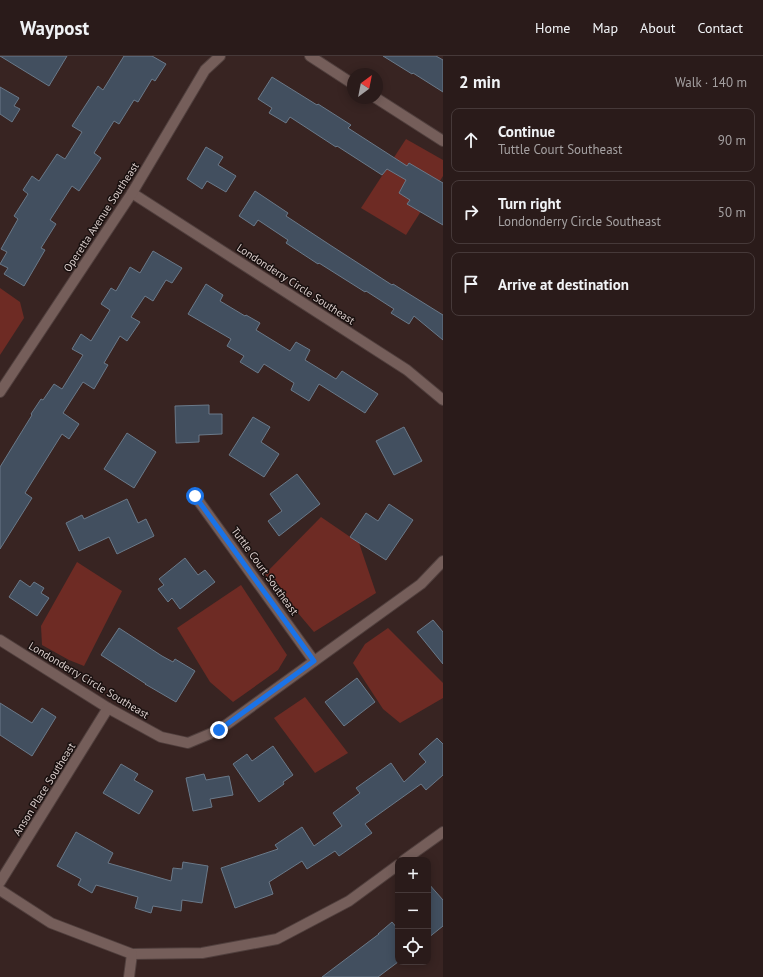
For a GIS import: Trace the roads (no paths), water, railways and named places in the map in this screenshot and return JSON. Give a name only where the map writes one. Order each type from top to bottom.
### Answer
[{"type":"street","name":"Operetta Avenue Southeast","points":[[1,390],[132,193],[205,70],[220,56]]},
{"type":"street","points":[[310,56],[347,80]]},
{"type":"street","points":[[383,102],[443,141]]},
{"type":"street","name":"Londonderry Circle Southeast","points":[[132,193],[407,370],[443,400]]},
{"type":"street","name":"Tuttle Court Southeast","points":[[195,496],[314,661]]},
{"type":"street","name":"Londonderry Circle Southeast","points":[[0,640],[108,708],[161,737],[188,743],[219,730],[421,584],[443,561]]},
{"type":"street","name":"Anson Place Southeast","points":[[0,882],[108,708]]},
{"type":"street","points":[[408,857],[443,832]]},
{"type":"street","points":[[0,890],[51,923],[132,954],[202,953],[277,940],[349,901],[395,867]]},
{"type":"street","points":[[128,977],[132,954]]}]
